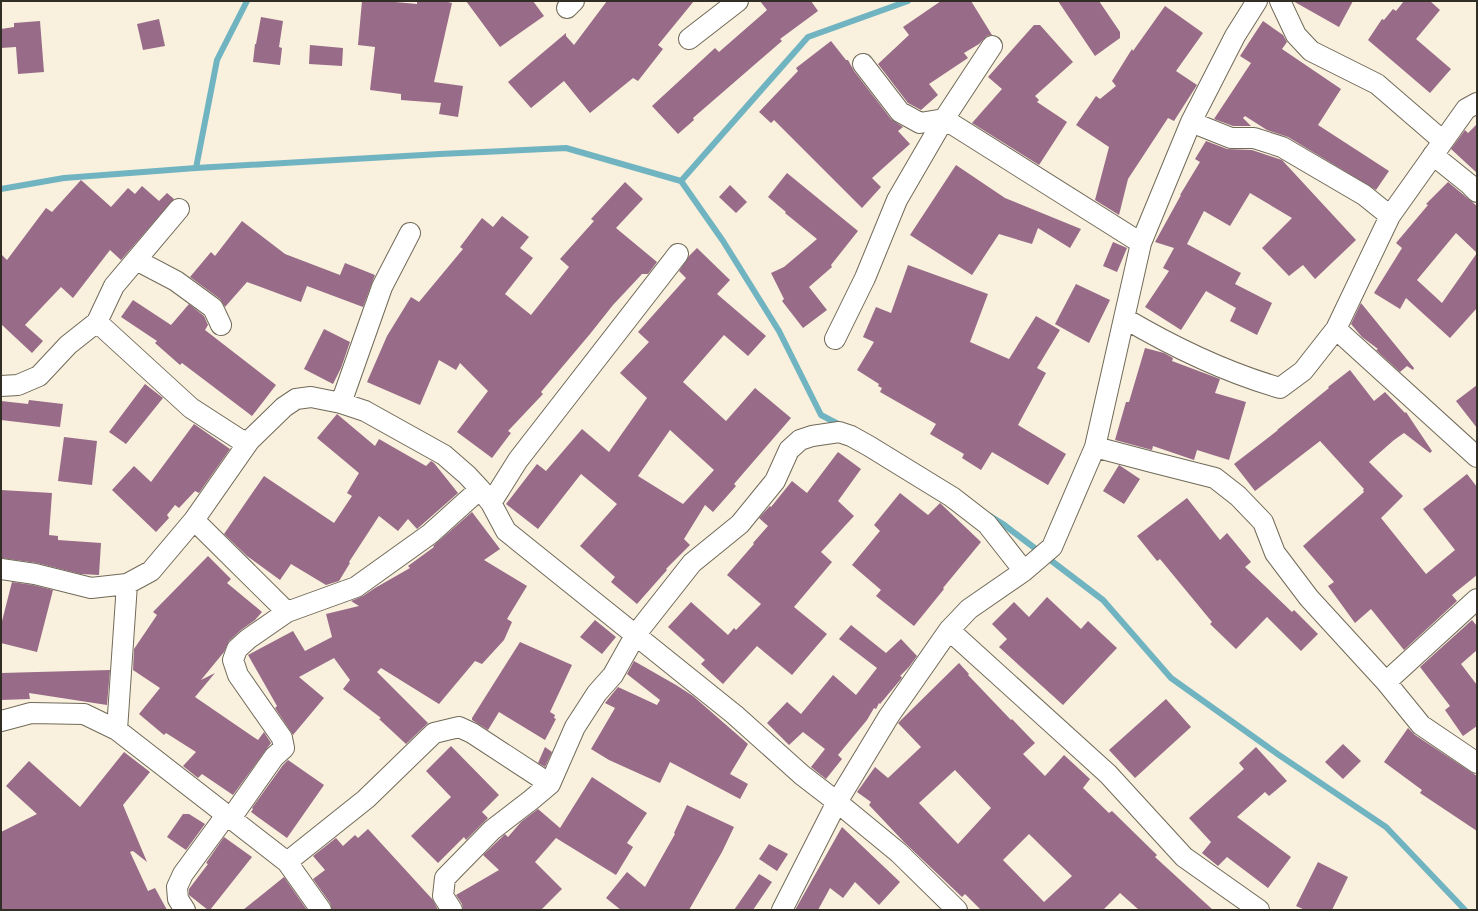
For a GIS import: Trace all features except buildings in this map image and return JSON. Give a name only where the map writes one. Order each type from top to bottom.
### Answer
[{"type":"street","points":[[688,39],[738,1]]},
{"type":"street","points":[[782,910],[837,802],[888,716],[949,630],[969,609],[1024,571],[1052,547],[1095,447],[1141,244],[1191,122],[1235,36],[1257,1]]},
{"type":"street","points":[[1280,1],[1296,34],[1311,51],[1377,84],[1438,148],[1477,192]]},
{"type":"street","points":[[835,339],[865,278],[896,200],[944,119],[992,46]]},
{"type":"street","points":[[863,64],[900,112],[920,123],[944,119],[1141,244]]},
{"type":"street","points":[[1124,318],[1150,333],[1210,363],[1256,381],[1280,388],[1303,371],[1336,329],[1390,216],[1466,109],[1477,103]]},
{"type":"street","points":[[1191,122],[1231,138],[1254,138],[1282,147],[1364,195],[1390,216]]},
{"type":"street","points":[[1,386],[18,385],[39,376],[68,345],[97,322],[114,286],[179,209]]},
{"type":"street","points":[[340,403],[382,287],[410,233]]},
{"type":"street","points":[[185,910],[178,899],[177,887],[183,874],[274,757],[284,748],[282,738],[238,675],[233,660],[238,649],[248,639],[287,612],[356,587],[485,496],[518,460],[678,254]]},
{"type":"street","points":[[136,260],[176,281],[213,308],[221,325]]},
{"type":"street","points":[[97,322],[191,408],[242,441],[250,440]]},
{"type":"street","points":[[1336,329],[1477,457]]},
{"type":"street","points":[[1,570],[35,574],[91,588],[126,584],[151,571],[194,520],[250,440],[284,407],[296,399],[311,397],[340,403],[365,411],[444,455],[467,475],[485,496],[506,531],[735,715],[802,775],[899,853],[957,910]]},
{"type":"street","points":[[452,910],[443,896],[445,878],[492,830],[532,800],[550,784],[575,727],[597,693],[613,674],[636,634],[692,563],[740,524],[775,481],[789,450],[800,440],[839,432],[851,436],[952,497],[987,524],[1024,571]]},
{"type":"street","points":[[1095,447],[1216,478],[1238,496],[1263,522],[1275,553],[1309,598],[1386,682],[1421,725],[1477,763]]},
{"type":"street","points":[[194,520],[287,612]]},
{"type":"street","points":[[117,730],[126,584]]},
{"type":"street","points":[[1386,682],[1477,599]]},
{"type":"street","points":[[949,630],[1108,774],[1184,856],[1259,910]]},
{"type":"street","points":[[1,721],[31,713],[84,714],[117,730],[287,862],[321,910]]},
{"type":"street","points":[[287,862],[366,799],[434,733],[459,727],[550,784]]},
{"type":"waterway","points":[[196,168],[217,60],[247,1]]},
{"type":"waterway","points":[[681,181],[808,37],[908,1]]},
{"type":"waterway","points":[[1,189],[64,178],[196,168],[566,148],[681,181],[723,241],[779,331],[821,415],[842,426]]},
{"type":"waterway","points":[[990,516],[1003,524],[1103,600],[1171,678],[1279,755],[1386,827],[1465,910]]}]
